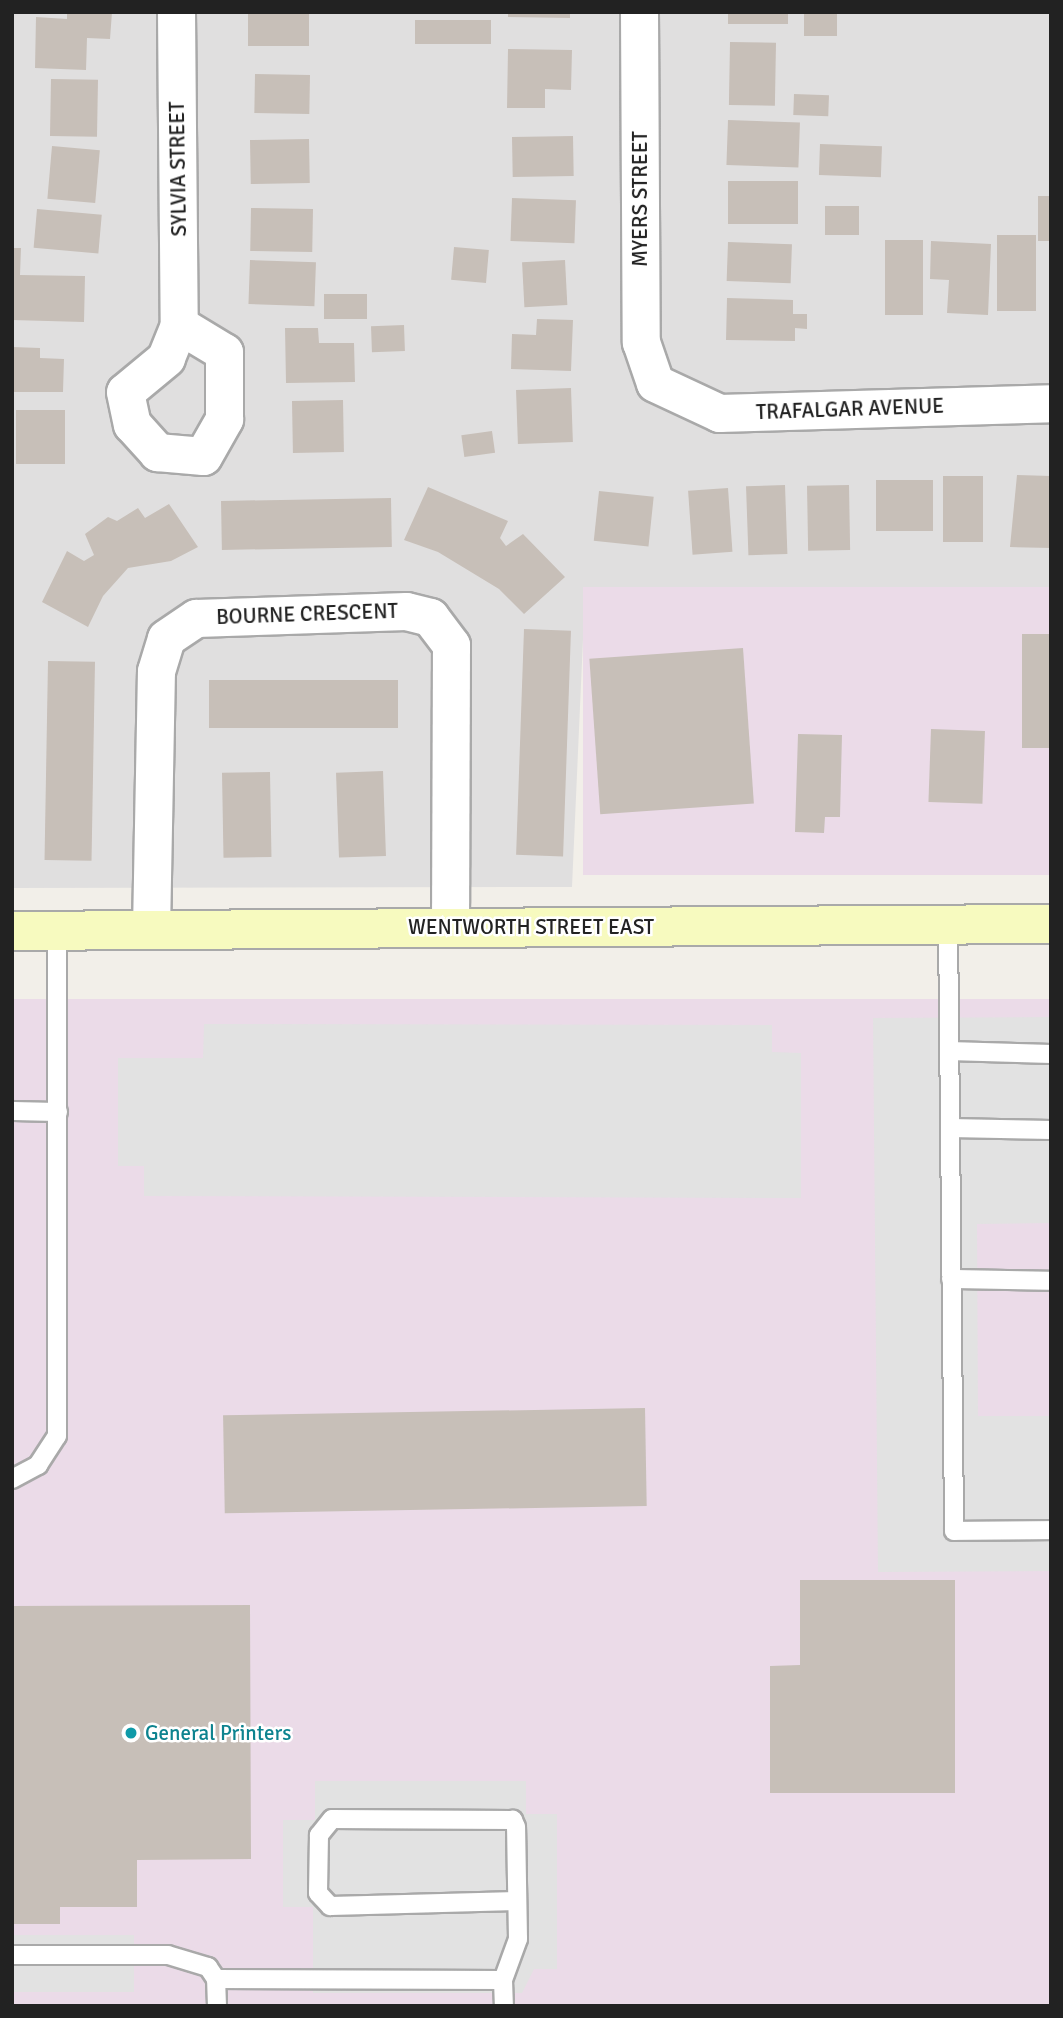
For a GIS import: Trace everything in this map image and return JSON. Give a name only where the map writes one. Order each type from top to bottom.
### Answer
[{"type":"main road","name":"WENTWORTH STREET EAST","points":[[12,931],[1051,924]]},
{"type":"street","name":"SYLVIA STREET","points":[[176,12],[179,325]]},
{"type":"street","name":"MYERS STREET","points":[[639,12],[640,342],[655,383]]},
{"type":"street","name":"TRAFALGAR AVENUE","points":[[655,383],[719,413],[1051,402]]},
{"type":"street","name":"BOURNE CRESCENT","points":[[150,930],[156,671],[166,638],[196,618],[406,611],[430,617],[451,645],[450,928]]},
{"type":"lane","points":[[948,923],[954,1531],[1051,1530]]},
{"type":"lane","points":[[12,1479],[38,1465],[57,1436],[57,931]]},
{"type":"lane","points":[[949,1051],[1051,1054]]},
{"type":"lane","points":[[12,1111],[58,1112]]},
{"type":"lane","points":[[950,1128],[1051,1130]]},
{"type":"lane","points":[[951,1279],[1051,1281]]},
{"type":"lane","points":[[503,2006],[503,1980],[517,1952],[517,1901],[516,1827],[508,1817],[332,1819],[319,1835],[318,1893],[330,1906],[517,1901]]},
{"type":"lane","points":[[12,1955],[168,1955],[208,1967],[216,1979],[217,2006]]},
{"type":"lane","points":[[216,1979],[503,1980]]},
{"type":"shaded area","points":[[12,12],[1051,12],[1051,587],[584,617],[572,887],[12,888]]},
{"type":"shaded area","points":[[583,587],[1051,587],[1051,875],[583,875]]},
{"type":"shaded area","points":[[12,999],[1051,999],[1051,2006],[12,2006]]},
{"type":"shaded area","points":[[1051,1017],[1051,1223],[977,1224],[978,1416],[1051,1416],[1051,1571],[878,1572],[873,1018]]},
{"type":"shaded area","points":[[204,1024],[772,1025],[772,1052],[801,1053],[801,1198],[144,1196],[144,1166],[118,1166],[118,1058],[203,1058]]},
{"type":"shaded area","points":[[315,1781],[526,1781],[526,1814],[557,1814],[557,1969],[534,1969],[522,1993],[313,1993],[313,1907],[283,1907],[283,1820],[315,1820]]},
{"type":"shaded area","points":[[12,1935],[134,1935],[134,1992],[12,1992]]},
{"type":"building","points":[[67,12],[112,12],[110,39],[87,38],[86,70],[35,68],[36,17],[67,19]]},
{"type":"building","points":[[248,12],[309,12],[309,46],[248,46]]},
{"type":"building","points":[[508,12],[570,12],[570,18],[508,17]]},
{"type":"building","points":[[728,12],[788,12],[788,24],[728,24]]},
{"type":"building","points":[[804,12],[837,12],[837,36],[804,36]]},
{"type":"building","points":[[415,20],[491,20],[491,44],[415,44]]},
{"type":"building","points":[[730,42],[776,43],[775,106],[729,105]]},
{"type":"building","points":[[508,49],[572,50],[571,90],[545,89],[545,108],[507,108]]},
{"type":"building","points":[[255,74],[310,75],[309,114],[254,113]]},
{"type":"building","points":[[51,79],[98,80],[97,137],[50,136]]},
{"type":"building","points":[[794,94],[829,95],[828,116],[793,115]]},
{"type":"building","points":[[728,120],[800,123],[798,167],[726,165]]},
{"type":"building","points":[[573,136],[574,176],[513,177],[512,137]]},
{"type":"building","points":[[309,139],[310,183],[251,184],[250,140]]},
{"type":"building","points":[[820,144],[882,146],[881,177],[819,175]]},
{"type":"building","points":[[52,146],[100,150],[95,203],[47,199]]},
{"type":"building","points":[[728,181],[798,181],[798,224],[728,224]]},
{"type":"building","points":[[1038,196],[1051,196],[1051,241],[1038,241]]},
{"type":"building","points":[[512,198],[576,200],[574,243],[510,241]]},
{"type":"building","points":[[825,206],[859,206],[859,235],[825,235]]},
{"type":"building","points":[[251,208],[313,209],[312,252],[250,251]]},
{"type":"building","points":[[37,209],[102,215],[98,254],[34,248]]},
{"type":"building","points":[[997,235],[1036,235],[1036,311],[997,311]]},
{"type":"building","points":[[885,240],[923,240],[923,315],[885,315]]},
{"type":"building","points":[[931,241],[991,244],[988,315],[947,313],[949,280],[930,279]]},
{"type":"building","points":[[728,242],[792,244],[791,283],[727,281]]},
{"type":"building","points":[[454,247],[489,250],[486,283],[451,280]]},
{"type":"building","points":[[12,248],[21,248],[20,275],[85,276],[84,322],[12,320]]},
{"type":"building","points":[[250,260],[316,262],[314,306],[248,304]]},
{"type":"building","points":[[565,260],[567,305],[524,307],[522,262]]},
{"type":"building","points":[[324,294],[367,294],[367,319],[324,319]]},
{"type":"building","points":[[727,298],[793,300],[793,314],[807,314],[807,329],[795,328],[795,341],[726,340]]},
{"type":"building","points":[[537,319],[573,320],[571,371],[511,369],[512,334],[536,335]]},
{"type":"building","points":[[404,325],[405,351],[372,352],[371,326]]},
{"type":"building","points":[[285,328],[318,328],[319,343],[354,343],[355,382],[286,383]]},
{"type":"building","points":[[12,347],[40,348],[40,358],[64,359],[63,392],[12,392]]},
{"type":"building","points":[[571,388],[573,442],[518,444],[516,390]]},
{"type":"building","points":[[343,400],[344,452],[293,453],[292,401]]},
{"type":"building","points":[[16,410],[65,410],[65,464],[16,464]]},
{"type":"building","points":[[492,431],[495,453],[464,457],[461,435]]},
{"type":"building","points":[[1017,475],[1051,476],[1051,548],[1010,547]]},
{"type":"building","points":[[943,476],[983,476],[983,542],[943,542]]},
{"type":"building","points":[[876,480],[933,480],[933,531],[876,531]]},
{"type":"building","points":[[785,485],[787,554],[748,555],[746,486]]},
{"type":"building","points":[[849,485],[850,550],[808,551],[807,486]]},
{"type":"building","points":[[428,487],[508,521],[500,538],[506,546],[523,534],[565,577],[524,614],[499,589],[438,552],[404,540]]},
{"type":"building","points":[[728,488],[732,552],[693,555],[688,491]]},
{"type":"building","points":[[599,491],[654,497],[648,546],[594,541]]},
{"type":"building","points":[[391,498],[392,547],[222,550],[221,501]]},
{"type":"building","points":[[169,504],[198,547],[171,561],[128,568],[103,596],[88,627],[42,602],[67,551],[84,561],[94,555],[85,534],[108,517],[117,521],[138,508],[145,518]]},
{"type":"building","points":[[524,629],[571,631],[563,857],[516,855]]},
{"type":"building","points":[[1022,634],[1051,634],[1051,748],[1022,748]]},
{"type":"building","points":[[743,648],[754,804],[600,814],[589,659]]},
{"type":"building","points":[[48,661],[95,662],[92,861],[45,860]]},
{"type":"building","points":[[209,680],[398,680],[398,728],[209,728]]},
{"type":"building","points":[[931,729],[985,731],[982,804],[928,802]]},
{"type":"building","points":[[798,734],[842,735],[840,817],[825,817],[824,833],[795,832]]},
{"type":"building","points":[[383,771],[386,856],[339,858],[336,773]]},
{"type":"building","points":[[270,772],[271,857],[223,858],[222,773]]},
{"type":"building","points":[[645,1408],[647,1506],[225,1513],[223,1415]]},
{"type":"building","points":[[800,1580],[955,1580],[955,1793],[770,1793],[770,1666],[800,1665]]},
{"type":"building","name":"General Printers","points":[[250,1605],[251,1859],[137,1860],[137,1907],[60,1907],[60,1924],[12,1924],[12,1606]]},
{"type":"place","name":"General Printers","points":[[131,1733]]}]
